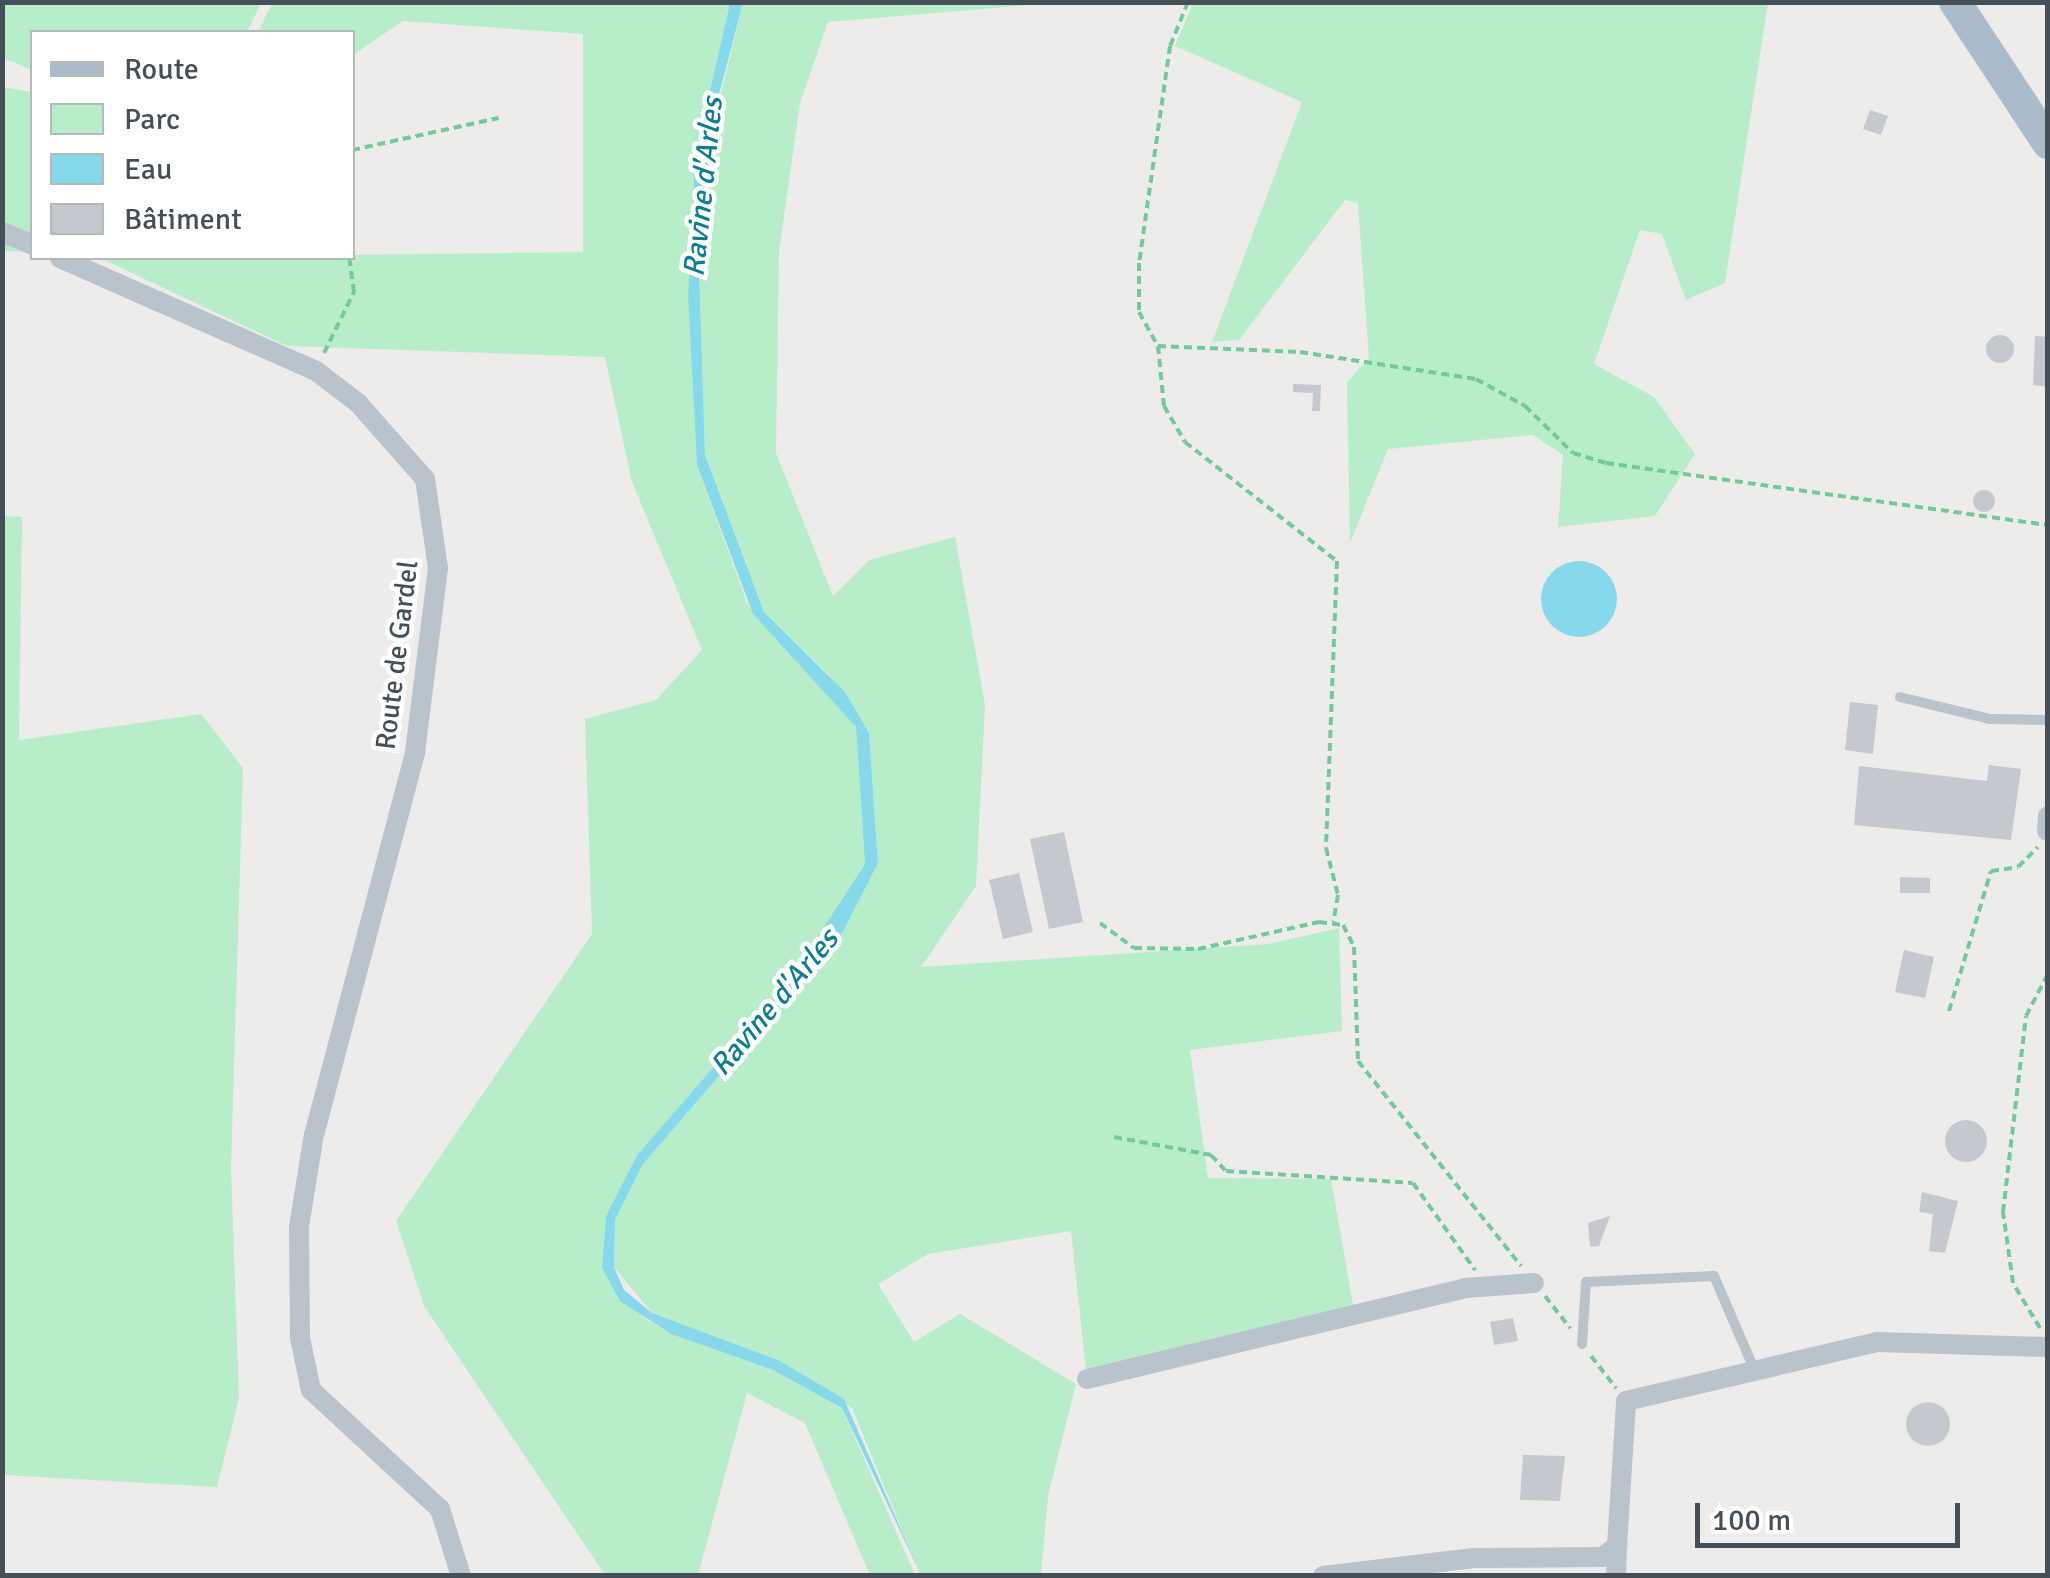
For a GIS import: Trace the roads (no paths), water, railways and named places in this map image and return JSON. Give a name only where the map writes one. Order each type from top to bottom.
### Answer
[{"type":"main road","points":[[1955,2],[2048,143]]},
{"type":"street","points":[[2,232],[30,245]]},
{"type":"street","name":"Route de Gardel","points":[[65,260],[316,371],[400,444],[425,479],[435,516],[438,568],[415,753],[357,966],[302,1208],[300,1338],[311,1390],[440,1509],[461,1576]]},
{"type":"street","points":[[2046,831],[2048,816]]},
{"type":"street","points":[[1087,1379],[1491,1286],[1534,1282]]},
{"type":"street","points":[[1616,1576],[1626,1401],[1877,1342],[2048,1347]]},
{"type":"street","points":[[1323,1576],[1474,1558],[1594,1558],[1618,1546]]},
{"type":"lane","points":[[1900,698],[1990,719],[2048,720]]},
{"type":"lane","points":[[1582,1344],[1586,1282],[1714,1276],[1756,1372]]},
{"type":"water","name":"Ravine d'Arles","points":[[730,3],[743,3],[711,125],[699,269],[705,455],[764,612],[845,692],[869,733],[878,863],[843,932],[643,1164],[615,1220],[614,1267],[624,1290],[652,1313],[778,1360],[844,1399],[921,1575],[842,1408],[773,1370],[671,1334],[620,1301],[602,1268],[606,1216],[637,1155],[791,978],[865,864],[856,727],[753,614],[697,465],[688,297],[695,156]]},
{"type":"water","points":[[1579,561],[1606,572],[1617,599],[1606,626],[1579,637],[1552,626],[1541,599],[1552,572]]}]
